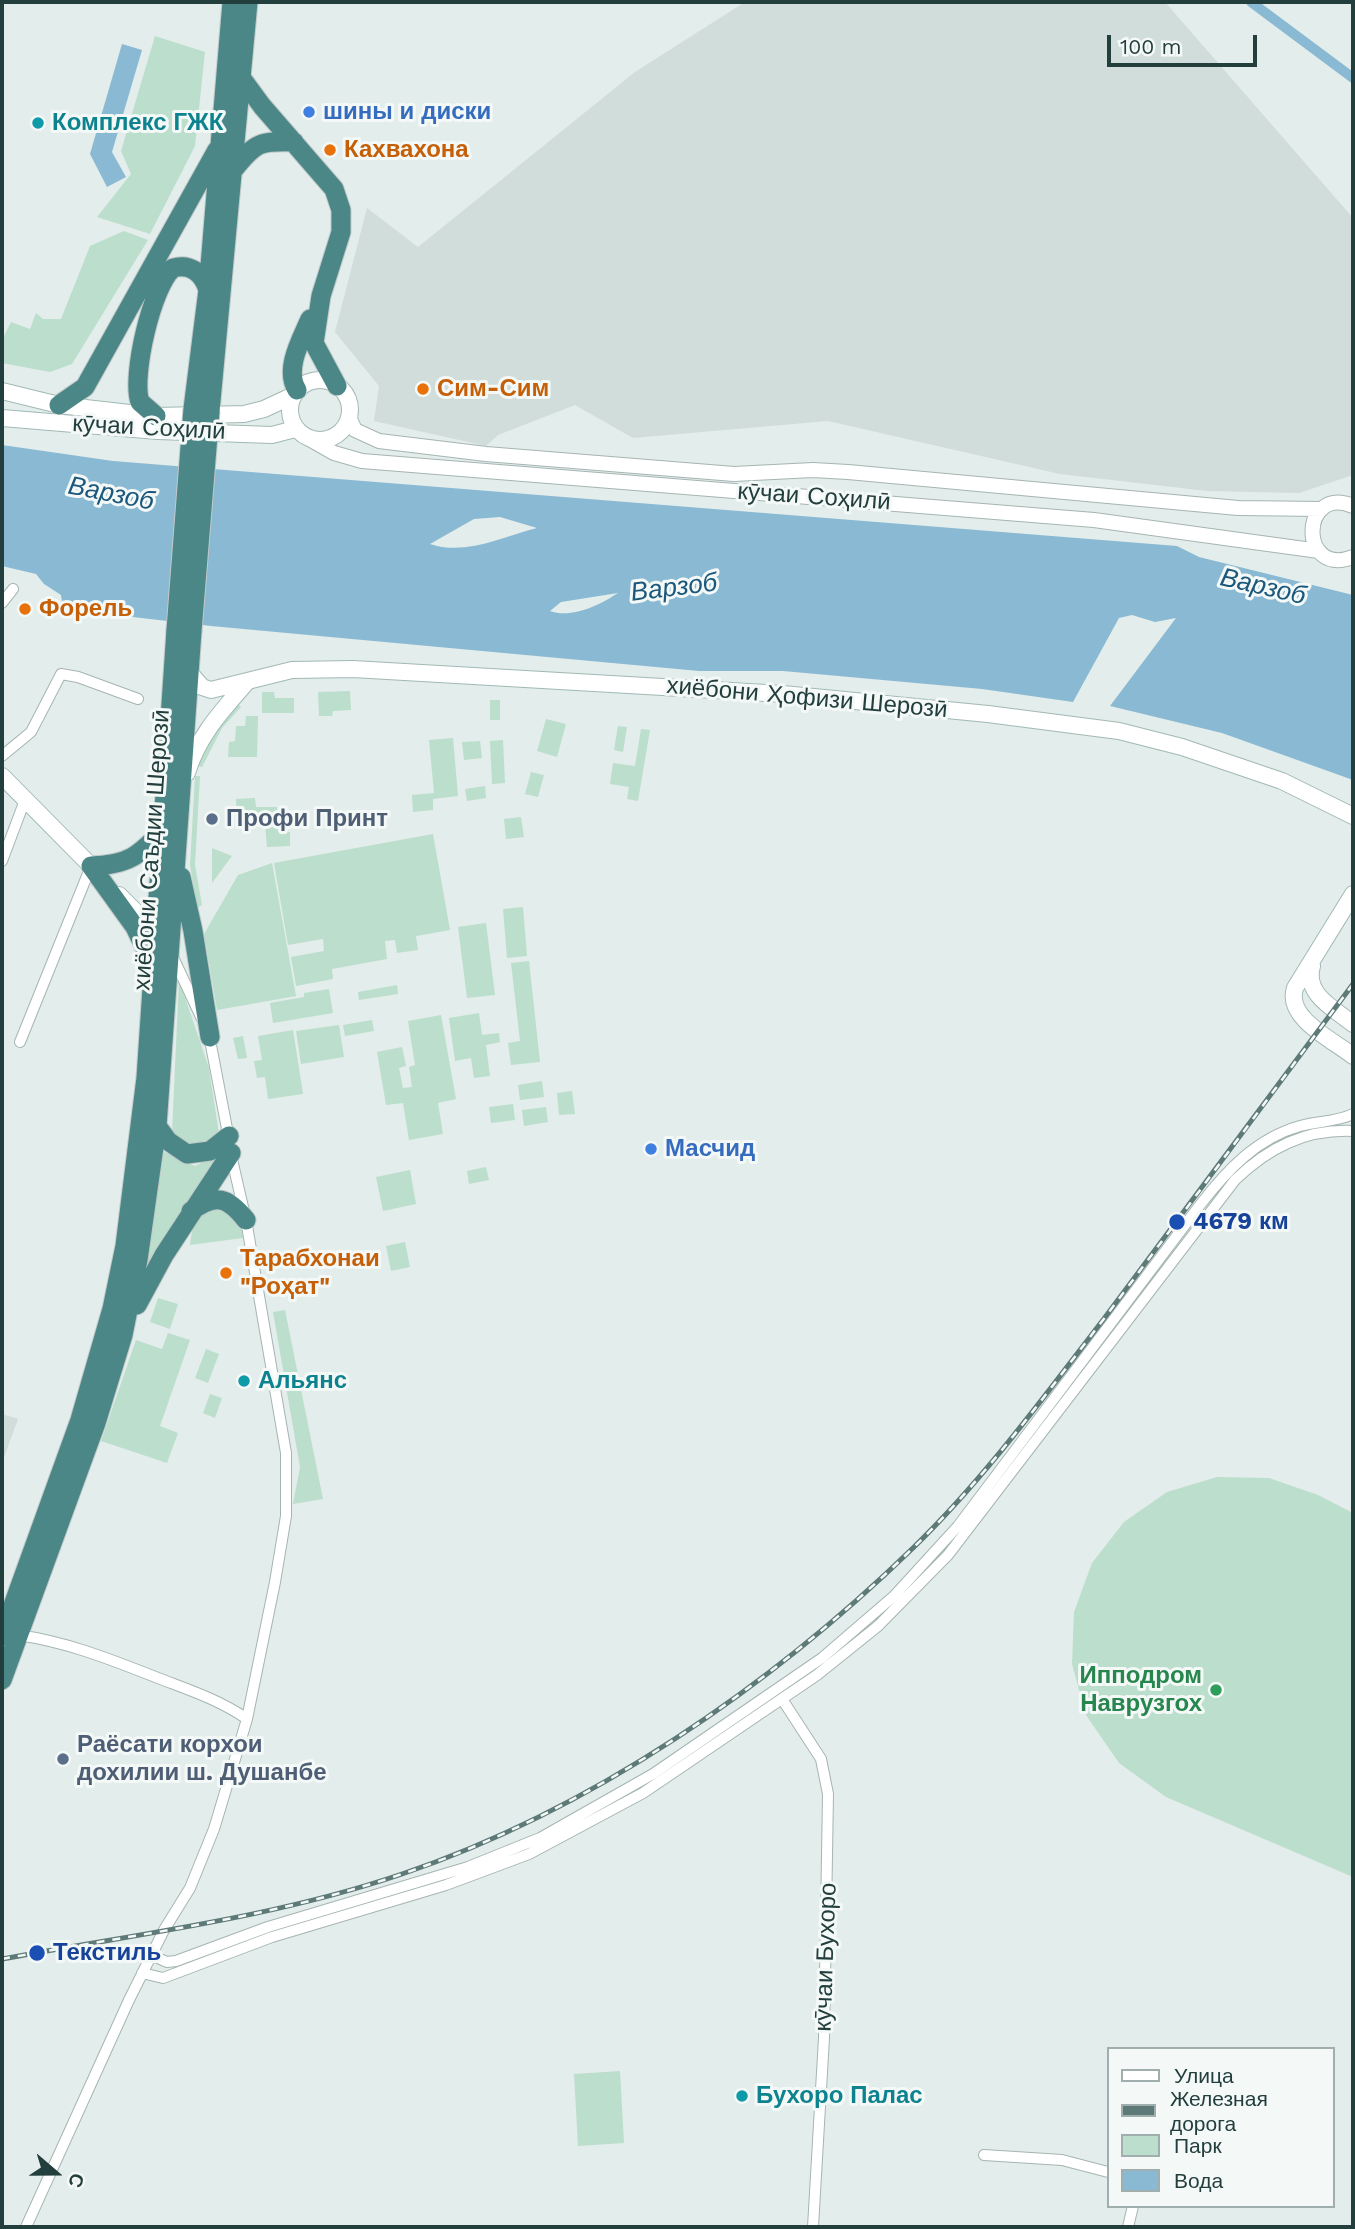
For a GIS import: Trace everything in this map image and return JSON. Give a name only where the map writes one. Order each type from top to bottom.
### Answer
[{"type":"highway","name":"хиёбони Саъдии Шерозӣ","points":[[10,1635],[96,1423],[123,1335],[144,1224],[157,1126],[177,860],[174,784],[202,410],[208,290],[232,2]]},
{"type":"highway","name":"хиёбони Саъдии Шерозӣ","points":[[202,410],[235,168],[240,76],[248,2]]},
{"type":"highway","points":[[240,76],[262,106],[334,188],[341,210],[341,232],[321,296],[292,365],[292,381],[296,392]]},
{"type":"highway","points":[[235,168],[251,149],[263,141],[294,142]]},
{"type":"highway","points":[[59,405],[85,387],[221,143]]},
{"type":"highway","points":[[156,416],[140,402],[138,369],[161,281],[173,268],[188,267],[205,279],[208,290]]},
{"type":"highway","points":[[321,296],[314,343],[337,386]]},
{"type":"highway","name":"хиёбони Саъдии Шерозӣ","points":[[2,1680],[10,1635],[80,1420],[112,1309],[137,1162],[164,829],[174,784],[189,672],[184,631]]},
{"type":"highway","points":[[91,866],[119,865],[144,852],[164,829]]},
{"type":"highway","points":[[177,860],[193,931],[210,1037]]},
{"type":"highway","points":[[91,866],[135,926],[154,969]]},
{"type":"highway","points":[[157,1126],[168,1141],[187,1154],[210,1151],[230,1144]]},
{"type":"highway","points":[[123,1335],[144,1290],[230,1144]]},
{"type":"highway","points":[[190,1212],[208,1199],[222,1200],[236,1208],[246,1220]]},
{"type":"main road","points":[[321,380],[337,386],[349,405],[349,417],[341,432],[327,440],[311,440],[296,429],[289,412],[296,392],[312,381],[321,380]]},
{"type":"main road","name":"кӯчаи Соҳилӣ","points":[[2,391],[59,405],[156,416],[244,414],[264,409],[296,392]]},
{"type":"main road","name":"кӯчаи Соҳилӣ","points":[[2,418],[158,431],[272,435],[296,429]]},
{"type":"main road","name":"хиёбони Ҳофизи Шерозӣ","points":[[189,672],[202,687],[211,690],[292,670],[353,668],[783,694],[988,714],[1119,731],[1182,747],[1282,781],[1353,816]]},
{"type":"main road","points":[[174,784],[208,727],[246,683]]},
{"type":"main road","points":[[2,776],[156,931],[169,950]]},
{"type":"main road","points":[[1353,894],[1293,993],[1295,1010],[1353,1056]]},
{"type":"main road","points":[[1313,963],[1309,980],[1313,990],[1353,1024]]},
{"type":"street","name":"кӯчаи Соҳилӣ","points":[[349,417],[355,430],[379,441],[486,454],[734,474],[848,471],[1238,508],[1322,509],[1351,502]]},
{"type":"street","name":"кӯчаи Соҳилӣ","points":[[311,440],[334,453],[362,461],[1094,520],[1319,551],[1335,560],[1353,557]]},
{"type":"street","points":[[1094,520],[1096,493]]},
{"type":"street","points":[[1319,551],[1311,529],[1322,509]]},
{"type":"street","points":[[2,603],[13,589]]},
{"type":"street","points":[[2,756],[31,732],[61,674],[78,677],[138,699]]},
{"type":"street","points":[[2,861],[25,800]]},
{"type":"street","points":[[20,1042],[91,866]]},
{"type":"street","points":[[26,2227],[142,1973],[190,1888],[214,1829],[247,1719],[285,1522],[286,1453],[246,1220],[210,1037],[169,950]]},
{"type":"street","points":[[142,1973],[163,1978],[272,1937],[422,1892],[516,1860],[632,1800],[782,1699],[855,1647],[928,1577],[979,1518],[1215,1186],[1256,1147],[1294,1128],[1353,1114]]},
{"type":"street","points":[[1159,1268],[1257,1160],[1280,1146],[1310,1134],[1353,1131]]},
{"type":"street","points":[[151,1955],[167,1962],[176,1961],[268,1927],[483,1862],[552,1832],[646,1779],[789,1682],[877,1612],[958,1526],[1070,1387]]},
{"type":"street","points":[[10,1635],[56,1640],[227,1705],[247,1719]]},
{"type":"street","name":"кӯчаи Бухоро","points":[[782,1699],[821,1759],[828,1794],[824,2048],[813,2227]]},
{"type":"street","points":[[984,2155],[1062,2160],[1106,2171]]},
{"type":"street","points":[[1128,2227],[1133,2208]]},
{"type":"shaded area","points":[[745,2],[1165,2],[1353,218],[1353,475],[1299,493],[1207,491],[1060,474],[828,421],[633,438],[575,405],[498,435],[486,446],[374,421],[379,386],[335,332],[367,208],[418,247],[635,72]]},
{"type":"shaded area","points":[[2,1414],[18,1419],[2,1463]]},
{"type":"green space","points":[[155,36],[205,52],[195,146],[150,234],[97,217],[131,174],[121,151]]},
{"type":"green space","points":[[124,231],[148,240],[72,364],[50,372],[2,363],[2,340],[11,322],[30,329],[36,313],[43,319],[61,319],[90,246]]},
{"type":"green space","points":[[350,691],[351,710],[333,711],[332,716],[319,716],[318,692]]},
{"type":"green space","points":[[262,692],[274,692],[275,698],[294,698],[294,713],[262,713]]},
{"type":"green space","points":[[490,700],[500,700],[500,720],[490,720]]},
{"type":"green space","points":[[237,703],[241,707],[222,728],[202,767],[197,766],[206,745]]},
{"type":"green space","points":[[246,716],[258,716],[257,757],[228,757],[229,742],[235,741],[236,726],[245,726]]},
{"type":"green space","points":[[546,719],[566,724],[557,757],[537,751]]},
{"type":"green space","points":[[618,726],[627,727],[623,752],[614,750]]},
{"type":"green space","points":[[641,729],[650,730],[638,801],[627,799],[629,787],[610,784],[613,763],[635,766]]},
{"type":"green space","points":[[453,738],[458,796],[433,799],[433,810],[413,812],[412,795],[434,793],[429,740]]},
{"type":"green space","points":[[503,740],[505,783],[492,784],[490,741]]},
{"type":"green space","points":[[480,741],[482,758],[464,760],[462,742]]},
{"type":"green space","points":[[531,772],[544,775],[538,797],[525,794]]},
{"type":"green space","points":[[195,776],[200,776],[195,865],[202,905],[197,908],[190,865]]},
{"type":"green space","points":[[485,786],[486,798],[467,801],[465,789]]},
{"type":"green space","points":[[255,798],[256,807],[277,807],[278,832],[290,832],[290,846],[267,847],[265,823],[237,824],[236,799]]},
{"type":"green space","points":[[521,817],[524,837],[506,839],[504,819]]},
{"type":"green space","points":[[433,834],[450,930],[416,936],[418,950],[397,953],[395,940],[385,941],[387,959],[332,969],[333,979],[296,986],[291,957],[324,951],[323,939],[288,945],[274,863]]},
{"type":"green space","points":[[212,848],[232,856],[212,883]]},
{"type":"green space","points":[[272,863],[296,996],[217,1010],[204,934],[238,875]]},
{"type":"green space","points":[[523,907],[527,956],[507,958],[503,909]]},
{"type":"green space","points":[[486,923],[495,995],[467,998],[458,927]]},
{"type":"green space","points":[[529,961],[540,1062],[511,1065],[508,1043],[520,1041],[511,963]]},
{"type":"green space","points":[[179,980],[209,1068],[219,1134],[197,1150],[172,1133]]},
{"type":"green space","points":[[397,985],[398,994],[359,1000],[358,992]]},
{"type":"green space","points":[[329,989],[333,1013],[273,1023],[270,1003]]},
{"type":"green space","points":[[479,1013],[482,1035],[499,1033],[500,1042],[486,1045],[490,1076],[474,1078],[471,1058],[455,1061],[449,1018]]},
{"type":"green space","points":[[441,1015],[456,1099],[438,1103],[443,1134],[409,1140],[403,1103],[386,1105],[377,1052],[402,1047],[406,1066],[399,1068],[403,1088],[412,1087],[409,1067],[415,1065],[408,1021]]},
{"type":"green space","points":[[372,1020],[374,1031],[345,1036],[343,1025]]},
{"type":"green space","points":[[339,1025],[344,1057],[301,1064],[296,1031]]},
{"type":"green space","points":[[293,1030],[303,1094],[268,1099],[265,1077],[257,1078],[254,1061],[262,1060],[258,1036]]},
{"type":"green space","points":[[243,1036],[247,1058],[238,1059],[233,1038]]},
{"type":"green space","points":[[542,1081],[544,1097],[520,1100],[518,1085]]},
{"type":"green space","points":[[572,1091],[575,1114],[559,1115],[557,1093]]},
{"type":"green space","points":[[513,1104],[515,1120],[491,1123],[489,1107]]},
{"type":"green space","points":[[546,1107],[548,1122],[524,1126],[522,1110]]},
{"type":"green space","points":[[164,1152],[195,1166],[218,1155],[144,1276]]},
{"type":"green space","points":[[486,1167],[489,1180],[469,1184],[467,1171]]},
{"type":"green space","points":[[410,1170],[416,1204],[383,1211],[376,1177]]},
{"type":"green space","points":[[219,1205],[241,1226],[243,1238],[190,1245],[197,1219]]},
{"type":"green space","points":[[405,1242],[410,1267],[391,1271],[386,1246]]},
{"type":"green space","points":[[158,1298],[178,1304],[170,1329],[150,1322]]},
{"type":"green space","points":[[285,1310],[323,1499],[293,1504],[300,1467],[273,1312]]},
{"type":"green space","points":[[168,1333],[190,1340],[160,1426],[178,1433],[167,1463],[101,1441],[136,1340],[162,1349]]},
{"type":"green space","points":[[206,1349],[219,1354],[208,1383],[195,1378]]},
{"type":"green space","points":[[210,1394],[222,1398],[215,1418],[203,1413]]},
{"type":"green space","name":"Ипподром Наврузгох","points":[[1217,1477],[1269,1478],[1318,1495],[1353,1513],[1353,1877],[1166,1797],[1119,1763],[1086,1715],[1072,1664],[1074,1612],[1092,1563],[1124,1522],[1167,1492]]},
{"type":"green space","points":[[620,2071],[624,2143],[578,2146],[574,2074]]},
{"type":"water","points":[[122,44],[142,50],[112,152],[126,177],[107,187],[90,154]]},
{"type":"water","name":"Варзоб","points":[[2,445],[113,461],[1177,546],[1199,557],[1353,595],[1353,780],[1222,733],[1110,706],[1176,618],[1155,622],[1132,615],[1119,618],[1073,702],[982,689],[783,671],[699,671],[211,626],[63,609],[61,595],[44,584],[36,574],[2,566]],"holes":[[[500,517],[537,528],[470,547],[430,544],[474,519]],[[618,593],[576,612],[550,611],[561,602]]]},
{"type":"waterway","points":[[1251,2],[1353,78]]},
{"type":"railway","points":[[2,1959],[254,1914],[402,1874],[472,1847],[542,1815],[675,1739],[739,1695],[858,1599],[913,1548],[964,1494],[1103,1320],[1353,984]]},
{"type":"place","name":"шины и диски","points":[[309,112]]},
{"type":"place","name":"Комплекс ГЖК","points":[[38,123]]},
{"type":"place","name":"Кахвахона","points":[[330,150]]},
{"type":"place","name":"Сим-Сим","points":[[423,389]]},
{"type":"place","name":"Форель","points":[[25,609]]},
{"type":"place","name":"Профи Принт","points":[[212,819]]},
{"type":"place","name":"Масчид","points":[[651,1149]]},
{"type":"place","name":"4679 км","points":[[1177,1222]]},
{"type":"place","name":"Тарабхонаи \"Роҳат\"","points":[[226,1273]]},
{"type":"place","name":"Альянс","points":[[244,1381]]},
{"type":"place","name":"Ипподром Наврузгох","points":[[1216,1690]]},
{"type":"place","name":"Раёсати корхои дохилии ш. Душанбе","points":[[63,1759]]},
{"type":"place","name":"Текстиль","points":[[37,1953]]},
{"type":"place","name":"Бухоро Палас","points":[[742,2096]]}]
